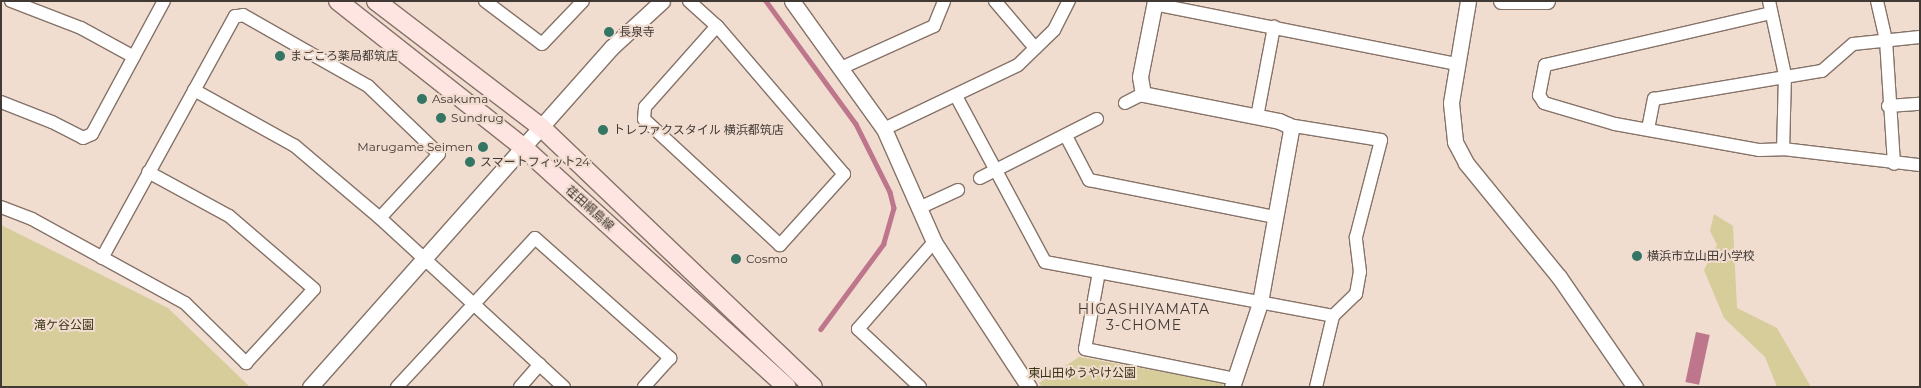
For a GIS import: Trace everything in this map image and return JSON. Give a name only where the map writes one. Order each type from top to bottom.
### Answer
[{"type":"main road","name":"荏田綱島線","points":[[338,1],[524,148],[787,387]]},
{"type":"main road","name":"荏田綱島線","points":[[376,1],[542,127],[813,387]]},
{"type":"street","points":[[11,1],[81,28],[134,57]]},
{"type":"street","points":[[1,102],[52,122],[83,138],[92,134],[164,1]]},
{"type":"street","points":[[485,1],[542,44],[583,1]]},
{"type":"street","points":[[310,387],[423,257],[524,148],[612,47],[662,1]]},
{"type":"street","points":[[688,1],[718,26],[844,174],[780,244],[644,119],[645,107],[718,26]]},
{"type":"street","points":[[792,1],[884,129],[934,242],[1029,387]]},
{"type":"street","points":[[841,68],[934,26],[944,1]]},
{"type":"street","points":[[996,1],[1035,48]]},
{"type":"street","points":[[884,129],[1018,65],[1054,30],[1069,1]]},
{"type":"street","points":[[1468,1],[1450,116],[1455,142],[1466,163],[1559,277],[1635,387]]},
{"type":"street","points":[[1501,1],[1547,1]]},
{"type":"street","points":[[1877,1],[1886,40],[1888,106],[1894,164]]},
{"type":"street","points":[[1143,94],[1140,77],[1154,3],[1457,64]]},
{"type":"street","points":[[1783,149],[1785,75],[1770,7],[1545,65],[1539,95],[1544,104],[1615,124],[1760,150],[1783,149],[1894,164],[1920,164]]},
{"type":"street","points":[[102,258],[235,16],[243,15],[368,86],[439,154],[380,218]]},
{"type":"street","points":[[1257,116],[1274,27]]},
{"type":"street","points":[[1648,129],[1654,99],[1785,75],[1822,71],[1853,44],[1920,37]]},
{"type":"street","points":[[194,90],[295,146],[380,218],[564,387]]},
{"type":"street","points":[[1125,103],[1143,94],[1257,116],[1288,124],[1381,140],[1356,238],[1360,272],[1356,294],[1333,316],[1316,387]]},
{"type":"street","points":[[956,96],[1045,262],[1333,316]]},
{"type":"street","points":[[1888,106],[1920,104]]},
{"type":"street","points":[[980,178],[1097,119]]},
{"type":"street","points":[[1099,272],[1085,350],[1234,383],[1260,303],[1291,134],[1288,124]]},
{"type":"street","points":[[1066,136],[1089,180],[1275,216]]},
{"type":"street","points":[[1,207],[32,219],[185,303],[246,362],[314,289],[229,216],[148,172]]},
{"type":"street","points":[[919,208],[958,190]]},
{"type":"street","points":[[397,387],[535,238],[670,358],[644,387]]},
{"type":"street","points":[[920,387],[858,329],[934,242]]},
{"type":"street","points":[[520,387],[540,364]]},
{"type":"green space","points":[[1714,214],[1733,226],[1737,308],[1777,328],[1811,387],[1777,387],[1765,357],[1724,318],[1704,270],[1717,245],[1710,231]]},
{"type":"green space","name":"滝ケ谷公園","points":[[1,225],[168,308],[250,387],[1,387]]},
{"type":"green space","name":"東山田ゆうやけ公園","points":[[1079,357],[1224,383],[1222,387],[1042,387],[1039,383]]},
{"type":"shaded area","points":[[1696,332],[1710,335],[1699,385],[1685,382]]},
{"type":"waterway","points":[[766,1],[856,124],[890,192],[894,208],[884,244],[821,329]]},
{"type":"place","name":"長泉寺","points":[[609,32]]},
{"type":"place","name":"まごころ薬局都筑店","points":[[280,56]]},
{"type":"place","name":"Asakuma","points":[[422,99]]},
{"type":"place","name":"Sundrug","points":[[441,118]]},
{"type":"place","name":"トレファクスタイル 横浜都筑店","points":[[603,130]]},
{"type":"place","name":"Marugame Seimen","points":[[483,147]]},
{"type":"place","name":"スマートフィット24","points":[[470,162]]},
{"type":"place","name":"横浜市立山田小学校","points":[[1637,256]]},
{"type":"place","name":"Cosmo","points":[[736,259]]},
{"type":"district","name":"HIGASHIYAMATA 3-CHOME","points":[[1144,318]]}]
